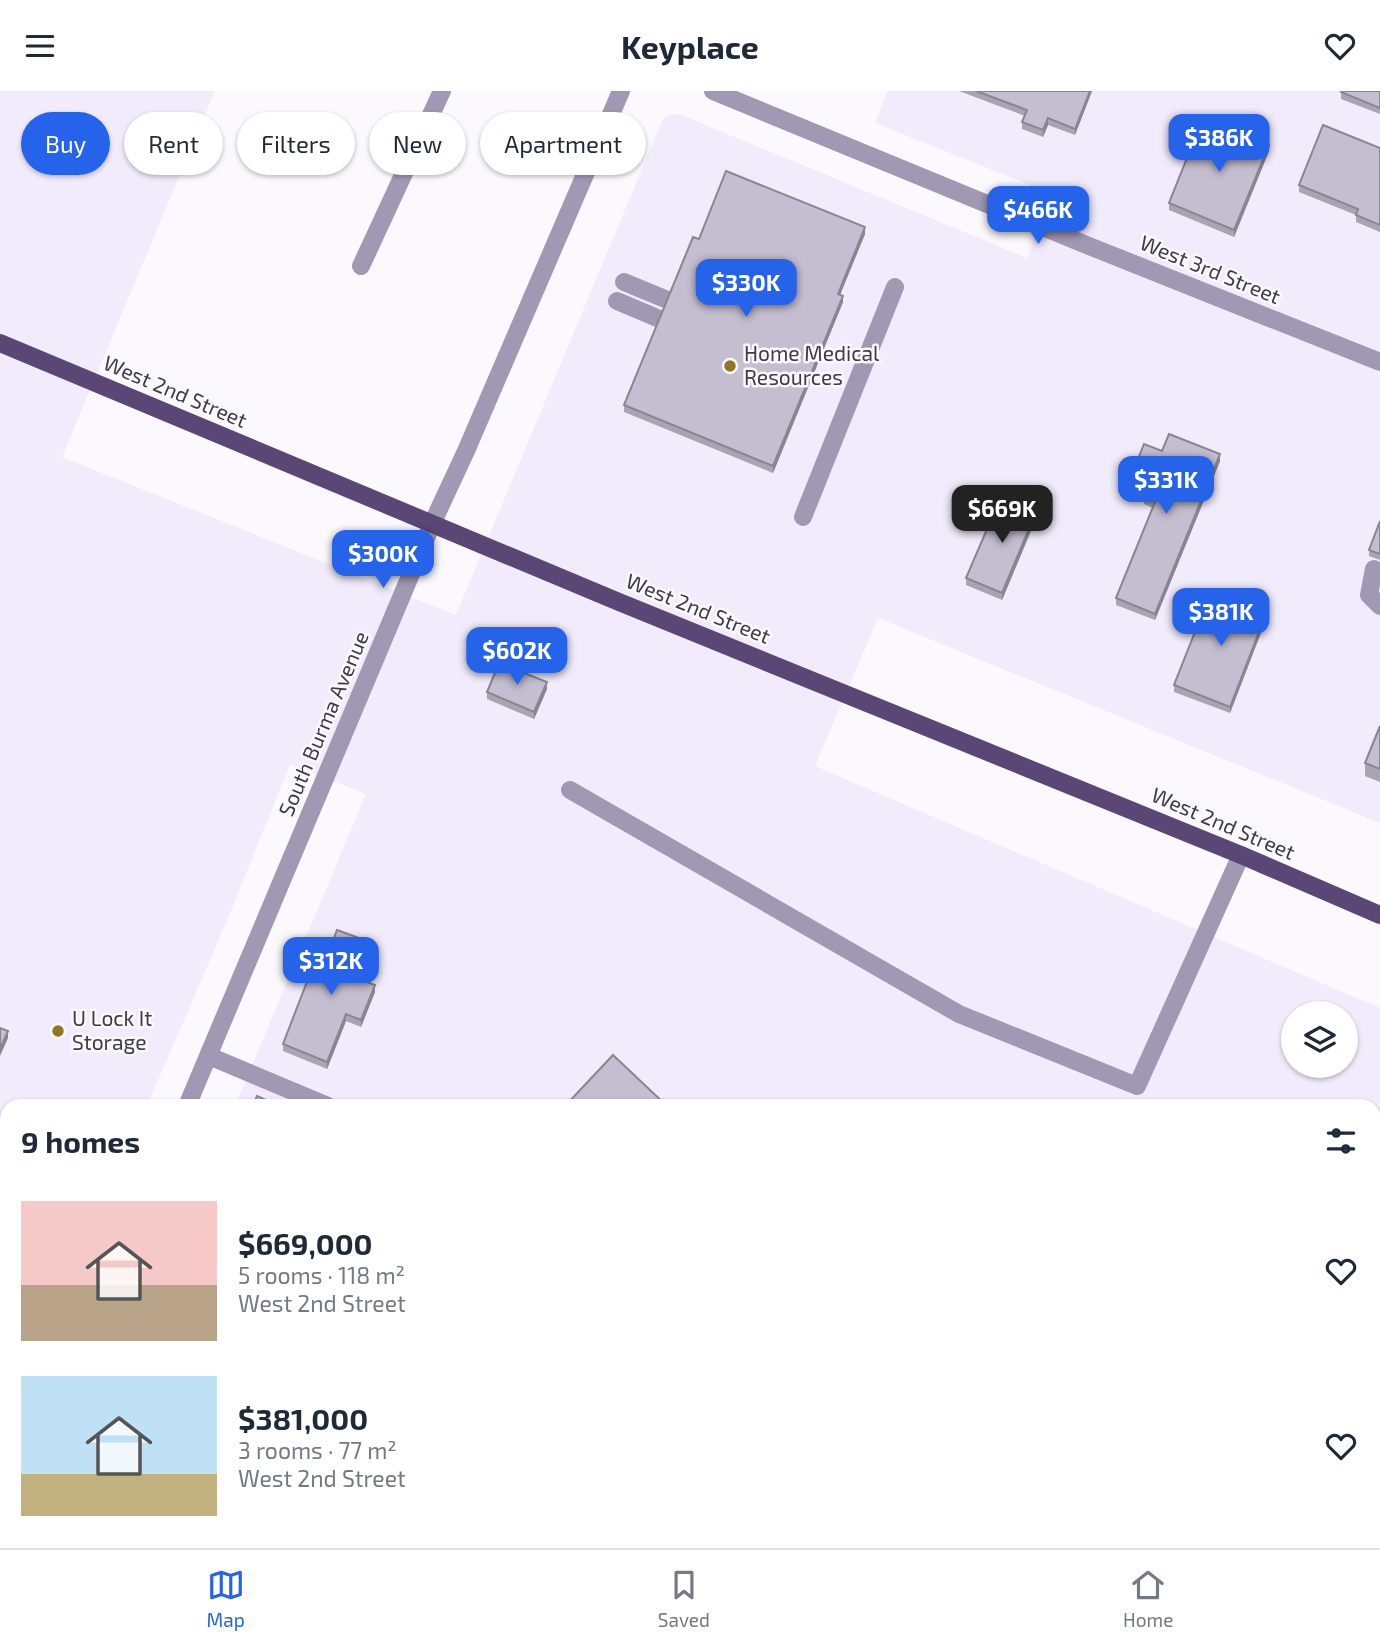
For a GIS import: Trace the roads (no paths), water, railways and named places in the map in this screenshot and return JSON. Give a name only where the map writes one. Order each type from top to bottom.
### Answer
[{"type":"main road","name":"West 2nd Street","points":[[0,343],[432,524],[1241,855],[1380,915]]},
{"type":"street","points":[[361,266],[442,91]]},
{"type":"street","name":"South Burma Avenue","points":[[190,1099],[432,524],[621,91]]},
{"type":"street","name":"West 3rd Street","points":[[713,91],[1076,241],[1380,362]]},
{"type":"street","points":[[624,282],[670,301]]},
{"type":"street","points":[[803,517],[895,287]]},
{"type":"street","points":[[617,301],[662,320]]},
{"type":"street","points":[[1374,569],[1368,595],[1380,606]]},
{"type":"street","points":[[570,790],[959,1014],[1137,1086],[1241,855]]},
{"type":"street","points":[[209,1056],[311,1099]]},
{"type":"place","name":"Home Medical Resources","points":[[730,366]]},
{"type":"place","name":"U Lock It Storage","points":[[58,1031]]}]
